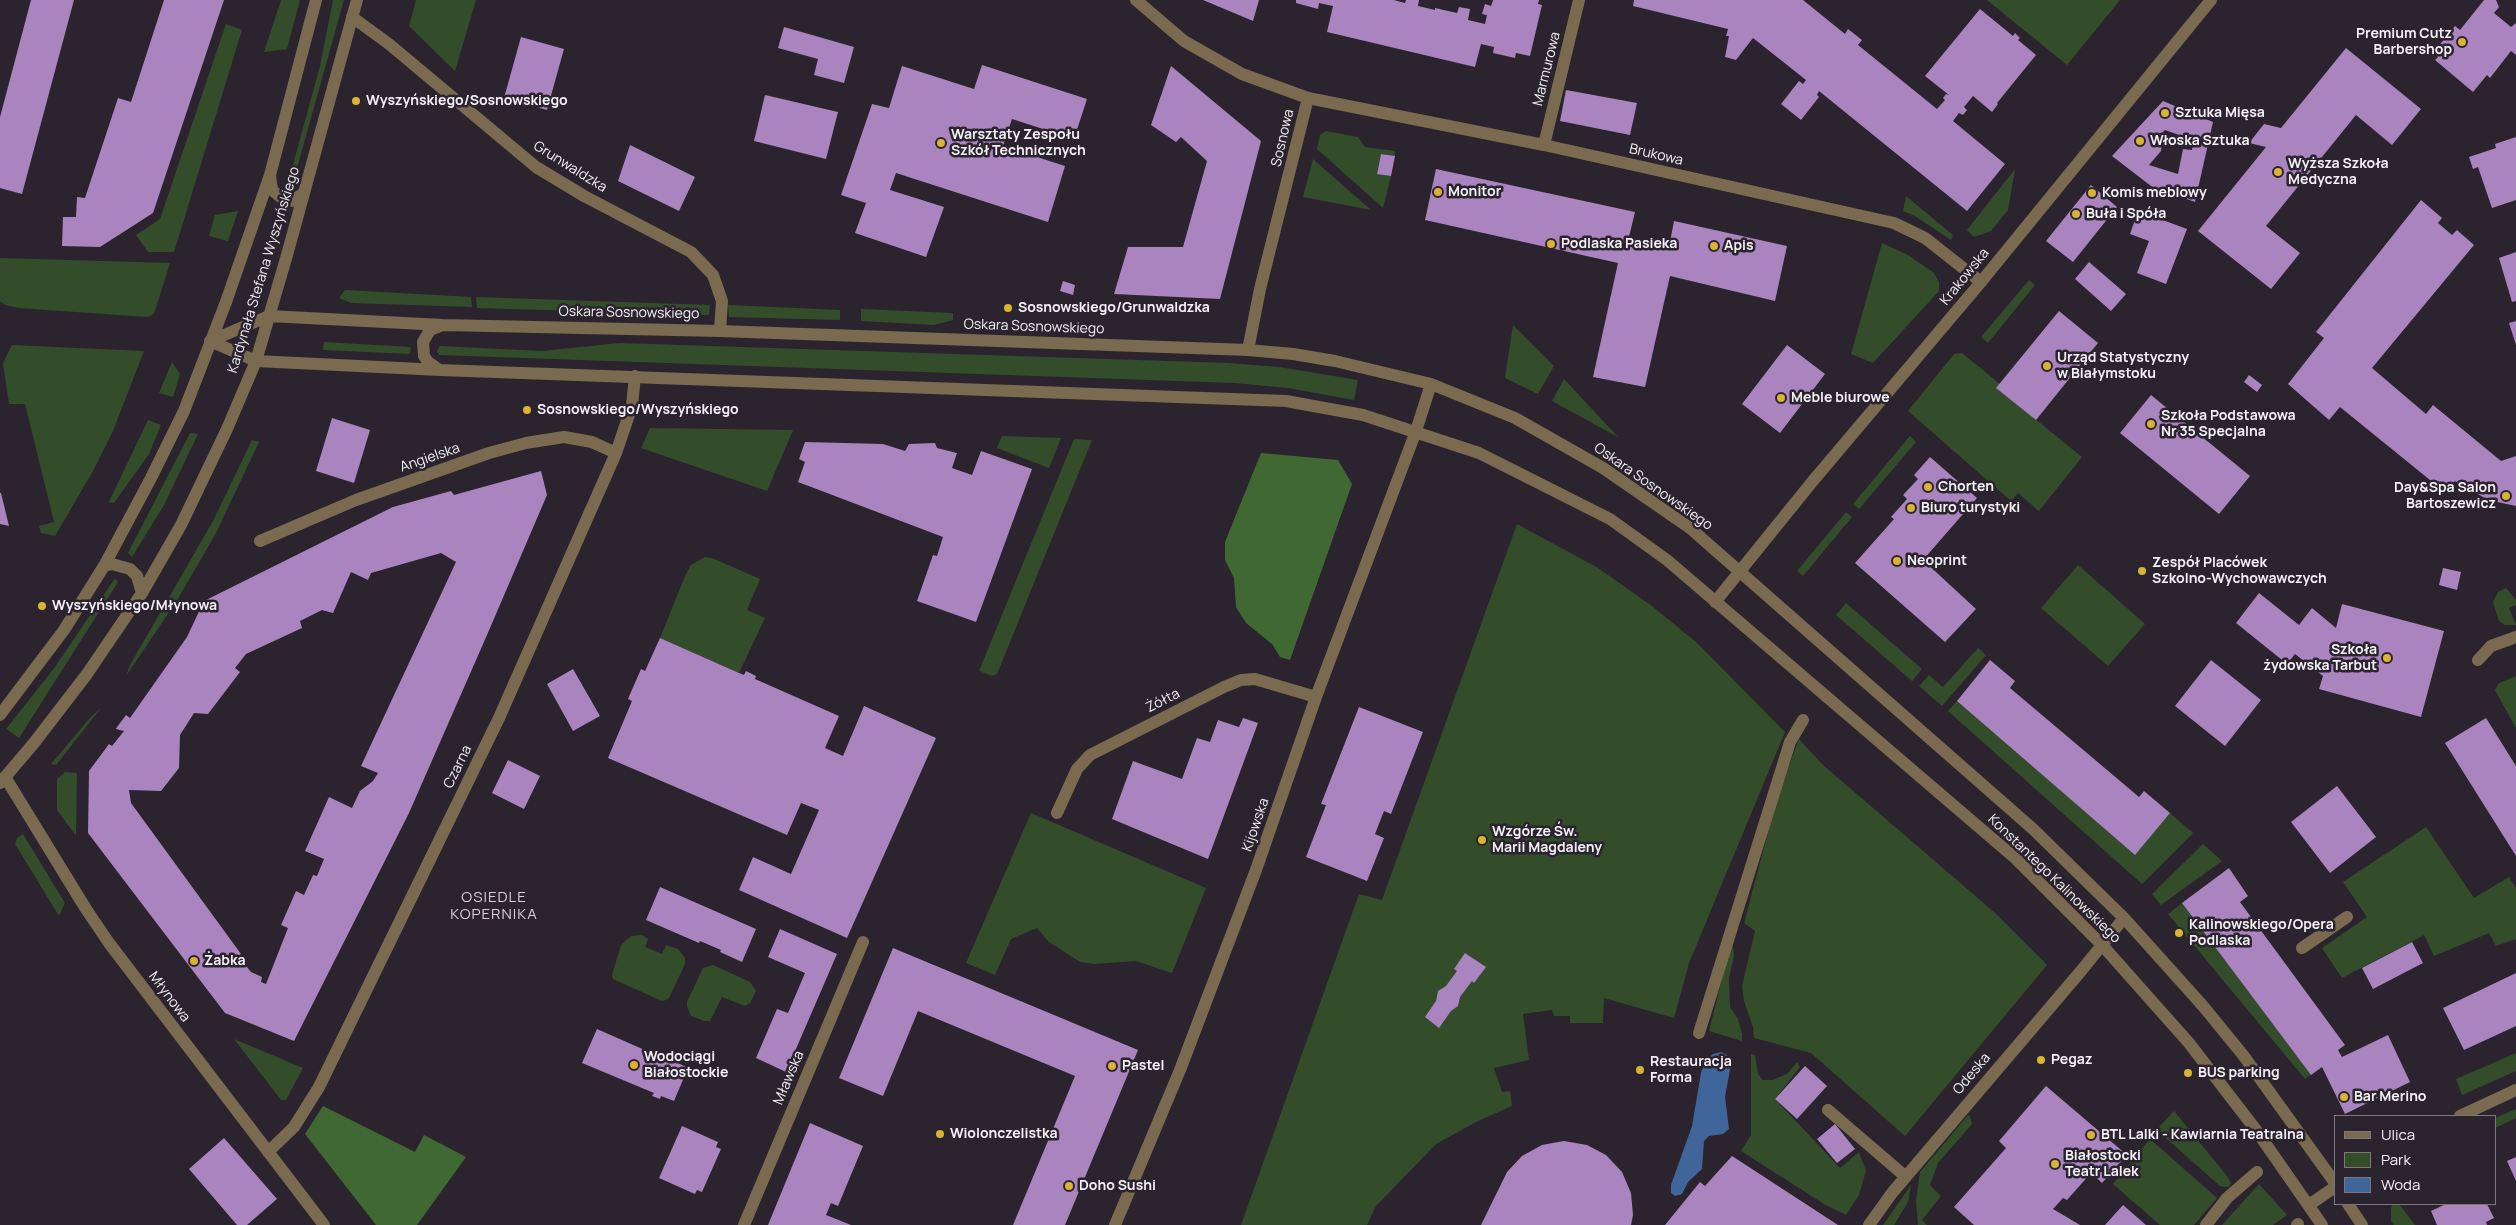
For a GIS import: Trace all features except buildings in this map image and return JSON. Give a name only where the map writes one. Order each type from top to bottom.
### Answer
[{"type":"street","name":"Kardynała Stefana Wyszyńskiego","points":[[0,715],[64,630],[104,566],[184,411],[270,175],[316,0]]},
{"type":"street","name":"Kardynała Stefana Wyszyńskiego","points":[[3,780],[87,674],[142,593],[181,525],[227,429],[256,361],[357,0]]},
{"type":"street","name":"Sosnowa","points":[[1136,0],[1184,41],[1242,74],[1308,98],[1260,289],[1248,350]]},
{"type":"street","name":"Marmurowa","points":[[1544,145],[1579,0]]},
{"type":"street","name":"Krakowska","points":[[1715,602],[1981,282],[2210,0]]},
{"type":"street","name":"Grunwaldzka","points":[[352,17],[389,44],[536,167],[584,196],[691,252],[712,275],[722,301],[720,331]]},
{"type":"street","name":"Brukowa","points":[[1308,98],[1544,145],[1894,223],[1925,238],[1981,282]]},
{"type":"street","points":[[270,175],[272,190],[284,200],[292,202],[304,193]]},
{"type":"street","points":[[210,342],[269,316]]},
{"type":"street","name":"Oskara Sosnowskiego","points":[[269,316],[443,325],[720,331],[1248,350],[1335,360],[1432,384],[1514,418],[1604,468],[1690,528],[1740,571]]},
{"type":"street","points":[[440,370],[428,362],[424,356],[423,342],[430,330],[443,325]]},
{"type":"street","points":[[210,342],[256,361],[440,370],[1286,401],[1363,415],[1479,453],[1610,519],[1667,560],[1715,602]]},
{"type":"street","name":"Czarna","points":[[268,1152],[294,1128],[323,1079],[499,718],[616,453],[632,406],[635,376]]},
{"type":"street","name":"Kijowska","points":[[1116,1225],[1176,1078],[1256,870],[1316,697],[1432,384]]},
{"type":"street","name":"Angielska","points":[[260,541],[356,500],[489,453],[526,443],[564,437],[592,442],[616,453]]},
{"type":"street","points":[[104,566],[122,565],[130,569],[137,576],[142,593]]},
{"type":"street","name":"Konstantego Kalinowskiego","points":[[1740,571],[2033,829],[2124,918],[2197,999],[2243,1056],[2334,1182]]},
{"type":"street","name":"Konstantego Kalinowskiego","points":[[1715,602],[2015,858],[2102,945],[2216,1076],[2322,1225]]},
{"type":"street","points":[[2478,660],[2491,646],[2516,637]]},
{"type":"street","name":"Żółta","points":[[1057,813],[1077,769],[1090,755],[1224,687],[1240,680],[1255,679],[1316,697]]},
{"type":"street","points":[[1699,1033],[1790,742],[1803,720]]},
{"type":"street","name":"Młynowa","points":[[3,780],[103,934],[324,1225]]},
{"type":"street","points":[[2302,948],[2348,917]]},
{"type":"street","name":"Odeska","points":[[1869,1225],[1906,1177],[2081,972],[2124,918]]},
{"type":"street","name":"Mławska","points":[[744,1225],[863,942]]},
{"type":"street","points":[[2462,1115],[2516,1090]]},
{"type":"street","points":[[1828,1110],[1906,1177]]},
{"type":"street","points":[[2206,1225],[2227,1198],[2257,1172]]},
{"type":"street","points":[[2309,1205],[2334,1188]]},
{"type":"street","points":[[2349,1205],[2362,1225]]},
{"type":"green space","points":[[281,0],[300,0],[287,49],[264,52]]},
{"type":"green space","points":[[333,0],[344,0],[292,186],[288,183],[320,66]]},
{"type":"green space","points":[[416,0],[476,0],[455,71],[409,26]]},
{"type":"green space","points":[[1987,0],[2120,0],[2067,65]]},
{"type":"green space","points":[[226,24],[242,30],[174,252],[148,252],[136,235],[160,219]]},
{"type":"green space","points":[[1326,131],[1358,137],[1365,147],[1395,151],[1395,156],[1381,154],[1377,173],[1391,176],[1383,208],[1317,149],[1320,135]]},
{"type":"green space","points":[[1313,159],[1371,210],[1303,197]]},
{"type":"green space","points":[[2015,169],[2008,210],[1991,231],[1974,237],[1967,230]]},
{"type":"green space","points":[[1906,196],[1953,235],[1951,240],[1915,216],[1903,211]]},
{"type":"green space","points":[[282,207],[286,211],[276,244],[269,243],[278,210]]},
{"type":"green space","points":[[238,211],[228,241],[209,236],[215,215]]},
{"type":"green space","points":[[1882,243],[1908,255],[1934,273],[1939,282],[1939,291],[1873,363],[1851,354]]},
{"type":"green space","points":[[0,258],[170,263],[154,314],[147,317],[19,308],[5,305],[0,301]]},
{"type":"green space","points":[[262,263],[270,265],[259,301],[255,301],[255,288]]},
{"type":"green space","points":[[2029,280],[2035,285],[1988,343],[1981,337]]},
{"type":"green space","points":[[345,290],[471,297],[472,307],[351,303],[339,298]]},
{"type":"green space","points":[[476,297],[710,305],[709,315],[477,308]]},
{"type":"green space","points":[[728,305],[840,310],[840,320],[729,317]]},
{"type":"green space","points":[[861,309],[953,313],[953,320],[934,325],[861,321]]},
{"type":"green space","points":[[1513,325],[1554,366],[1538,394],[1505,378]]},
{"type":"green space","points":[[324,342],[411,347],[410,354],[323,350]]},
{"type":"green space","points":[[620,343],[1229,363],[1279,367],[1358,380],[1354,400],[1288,388],[1234,383],[439,355],[437,351],[440,346],[542,351]]},
{"type":"green space","points":[[12,345],[144,351],[113,431],[93,471],[55,536],[41,533],[39,526],[54,522],[25,404],[9,404],[3,363]]},
{"type":"green space","points":[[1962,353],[2000,384],[1997,388],[2082,457],[2039,511],[2018,493],[2011,501],[1908,411],[1954,354]]},
{"type":"green space","points":[[172,362],[180,374],[173,397],[159,393]]},
{"type":"green space","points":[[1564,379],[1618,437],[1552,401]]},
{"type":"green space","points":[[148,420],[161,425],[149,454],[114,503],[109,502]]},
{"type":"green space","points":[[650,428],[793,430],[767,491],[641,448]]},
{"type":"green space","points":[[190,433],[198,434],[164,505],[132,557],[128,553]]},
{"type":"green space","points":[[1002,436],[1061,438],[1049,468],[997,448]]},
{"type":"green space","points":[[1910,436],[1916,442],[1859,509],[1853,504]]},
{"type":"green space","points":[[1074,439],[1092,440],[997,674],[992,676],[979,671]]},
{"type":"green space","points":[[252,440],[259,442],[215,535],[176,602],[126,676],[130,665],[213,521]]},
{"type":"green space","points":[[1261,453],[1338,460],[1352,484],[1290,660],[1280,657],[1272,644],[1246,623],[1236,607],[1234,578],[1225,560],[1225,542]]},
{"type":"green space","points":[[1846,512],[1852,517],[1803,576],[1797,571]]},
{"type":"green space","points":[[1517,524],[1598,568],[1652,606],[1696,642],[1785,732],[1689,963],[1674,1018],[1604,998],[1603,1023],[1570,1023],[1570,1016],[1554,1016],[1552,1010],[1523,1014],[1529,1060],[1494,1068],[1502,1092],[1510,1091],[1512,1106],[1478,1121],[1436,1144],[1376,1206],[1367,1225],[1241,1225],[1359,894],[1382,900]]},
{"type":"green space","points":[[705,557],[712,558],[760,579],[747,610],[765,618],[739,673],[660,638],[691,565]]},
{"type":"green space","points":[[2078,565],[2145,624],[2108,666],[2041,608]]},
{"type":"green space","points":[[115,578],[118,582],[19,738],[6,729],[55,667]]},
{"type":"green space","points":[[2506,588],[2516,600],[2516,605],[2509,608],[2516,625],[2505,625],[2499,621],[2493,602],[2498,592]]},
{"type":"green space","points":[[1846,603],[1922,669],[1912,681],[1836,615]]},
{"type":"green space","points":[[1978,648],[1986,655],[1942,706],[1919,686],[1929,675],[1943,687]]},
{"type":"green space","points":[[2516,676],[2516,728],[2495,690],[2499,683]]},
{"type":"green space","points":[[1957,701],[2135,854],[2170,813],[2193,833],[2142,884],[1948,711]]},
{"type":"green space","points":[[101,708],[56,765],[51,764],[90,718]]},
{"type":"green space","points":[[1799,739],[1823,765],[1994,912],[2047,965],[1905,1136],[1811,1053],[1754,1038],[1753,1027],[1744,1001],[1742,986],[1755,931],[1744,923],[1778,795]]},
{"type":"green space","points":[[65,772],[77,773],[76,836],[57,810],[57,779]]},
{"type":"green space","points":[[1031,813],[1206,888],[1172,973],[1136,961],[1094,964],[1080,962],[1049,942],[1037,928],[1011,939],[995,975],[966,963]]},
{"type":"green space","points":[[2426,827],[2474,898],[2509,877],[2516,888],[2516,939],[2496,946],[2489,933],[2434,956],[2424,935],[2342,978],[2322,948],[2367,917],[2343,882]]},
{"type":"green space","points":[[23,834],[65,903],[59,916],[15,844],[17,838]]},
{"type":"green space","points":[[2203,844],[2222,861],[2161,905],[2152,894]]},
{"type":"green space","points":[[2182,903],[2311,1075],[2305,1079],[2168,914]]},
{"type":"green space","points":[[642,935],[648,939],[645,947],[662,954],[666,945],[678,949],[685,958],[685,964],[669,998],[666,1000],[662,1001],[613,979],[612,975],[621,945],[631,936]]},
{"type":"green space","points":[[1732,940],[1734,956],[1729,978],[1730,1007],[1738,1019],[1742,1041],[1709,1031]]},
{"type":"green space","points":[[713,965],[750,982],[756,991],[750,1003],[745,1006],[722,997],[710,1021],[704,1021],[691,1016],[687,1002],[703,968]]},
{"type":"green space","points":[[234,1039],[303,1068],[286,1100],[281,1100]]},
{"type":"green space","points":[[2516,1053],[2516,1071],[2462,1095],[2456,1079]]},
{"type":"green space","points":[[1751,1054],[1755,1055],[1758,1074],[1763,1080],[1773,1080],[1787,1074],[1797,1062],[1800,1067],[1775,1099],[1840,1168],[1859,1152],[1866,1171],[1859,1195],[1846,1215],[1824,1204],[1741,1151],[1751,1135]]},
{"type":"green space","points":[[323,1106],[415,1152],[424,1135],[466,1157],[417,1225],[376,1225],[305,1134]]},
{"type":"green space","points":[[2516,1109],[2516,1118],[2496,1128],[2496,1118]]},
{"type":"green space","points":[[2174,1111],[2227,1176],[2231,1183],[2229,1187],[2220,1186],[2159,1132],[2158,1128]]},
{"type":"green space","points":[[1969,1114],[1972,1124],[1938,1163],[1930,1185],[1941,1196],[1922,1220],[1927,1225],[1918,1225],[1916,1201],[1920,1172]]},
{"type":"green space","points":[[2150,1139],[2217,1198],[2194,1225],[2160,1225],[2113,1184]]},
{"type":"green space","points":[[2259,1184],[2287,1215],[2273,1225],[2222,1225]]},
{"type":"green space","points":[[1911,1185],[1908,1202],[1894,1225],[1883,1225]]},
{"type":"green space","points":[[2392,1205],[2400,1205],[2415,1225],[2394,1225],[2391,1221]]},
{"type":"water","points":[[1722,1052],[1728,1056],[1731,1064],[1725,1097],[1729,1129],[1723,1134],[1709,1136],[1704,1141],[1702,1169],[1688,1182],[1682,1194],[1675,1196],[1671,1193],[1671,1185],[1692,1126],[1701,1073],[1705,1061],[1713,1054]]},
{"type":"place","name":"Premium Cutz Barbershop","points":[[2462,42]]},
{"type":"place","name":"Wyszyńskiego/Sosnowskiego","points":[[356,101]]},
{"type":"place","name":"Sztuka Mięsa","points":[[2165,113]]},
{"type":"place","name":"Włoska Sztuka","points":[[2140,141]]},
{"type":"place","name":"Warsztaty Zespołu Szkół Technicznych","points":[[941,143]]},
{"type":"place","name":"Wyższa Szkoła Medyczna","points":[[2278,172]]},
{"type":"place","name":"Monitor","points":[[1438,192]]},
{"type":"place","name":"Komis meblowy","points":[[2092,193]]},
{"type":"place","name":"Buła i Spóła","points":[[2076,214]]},
{"type":"place","name":"Podlaska Pasieka","points":[[1551,244]]},
{"type":"place","name":"Apis","points":[[1714,246]]},
{"type":"place","name":"Sosnowskiego/Grunwaldzka","points":[[1008,308]]},
{"type":"place","name":"Urząd Statystyczny w Białymstoku","points":[[2047,366]]},
{"type":"place","name":"Meble biurowe","points":[[1781,398]]},
{"type":"place","name":"Sosnowskiego/Wyszyńskiego","points":[[527,410]]},
{"type":"place","name":"Szkoła Podstawowa Nr 35 Specjalna","points":[[2151,424]]},
{"type":"place","name":"Chorten","points":[[1928,487]]},
{"type":"place","name":"Day&Spa Salon Bartoszewicz","points":[[2506,496]]},
{"type":"place","name":"Biuro turystyki","points":[[1911,508]]},
{"type":"place","name":"Neoprint","points":[[1897,561]]},
{"type":"place","name":"Zespół Placówek Szkolno-Wychowawczych","points":[[2142,571]]},
{"type":"place","name":"Wyszyńskiego/Młynowa","points":[[42,606]]},
{"type":"place","name":"Szkoła żydowska Tarbut","points":[[2387,658]]},
{"type":"place","name":"Wzgórze Św. Marii Magdaleny","points":[[1482,840]]},
{"type":"place","name":"Kalinowskiego/Opera Podlaska","points":[[2179,933]]},
{"type":"place","name":"Żabka","points":[[194,961]]},
{"type":"place","name":"Pegaz","points":[[2041,1060]]},
{"type":"place","name":"Wodociągi Białostockie","points":[[634,1065]]},
{"type":"place","name":"Pastel","points":[[1112,1066]]},
{"type":"place","name":"Restauracja Forma","points":[[1640,1070]]},
{"type":"place","name":"BUS parking","points":[[2188,1073]]},
{"type":"place","name":"Bar Merino","points":[[2344,1097]]},
{"type":"place","name":"Wiolonczelistka","points":[[940,1134]]},
{"type":"place","name":"BTL Lalki - Kawiarnia Teatralna","points":[[2091,1135]]},
{"type":"place","name":"Białostocki Teatr Lalek","points":[[2055,1164]]},
{"type":"place","name":"Doho Sushi","points":[[1069,1186]]},
{"type":"district","name":"OSIEDLE KOPERNIKA","points":[[494,906]]}]
